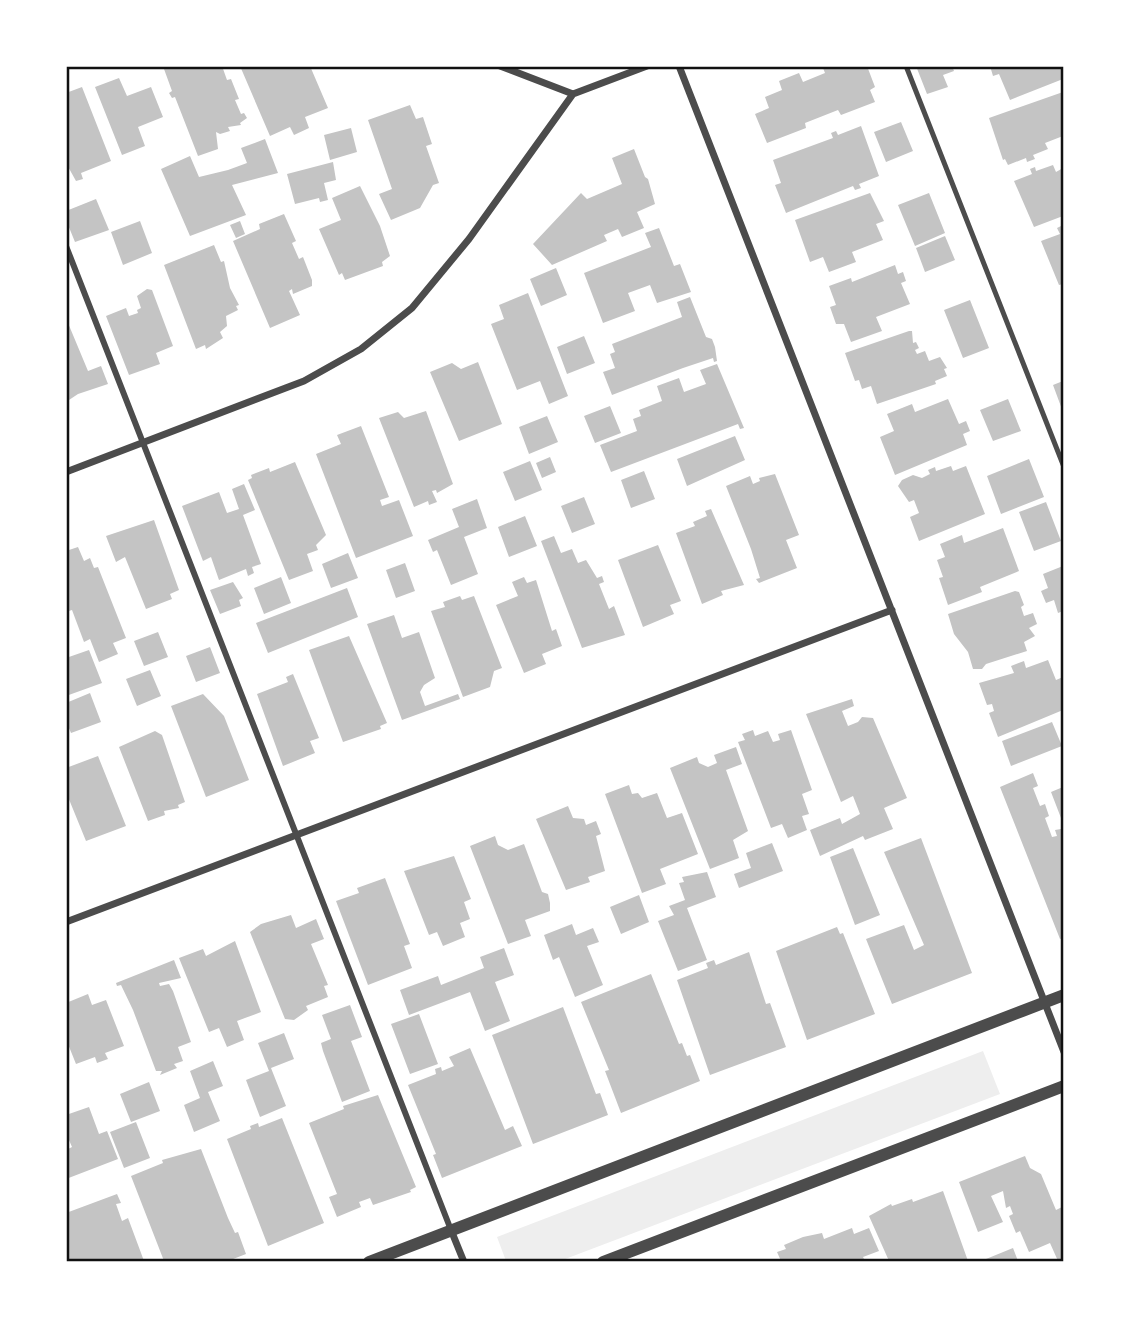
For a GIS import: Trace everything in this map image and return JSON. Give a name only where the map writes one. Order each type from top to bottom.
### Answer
[{"type":"street","points":[[500,66],[573,94]]},
{"type":"street","points":[[66,472],[304,380],[361,349],[412,308],[469,239],[573,94],[647,66]]},
{"type":"street","points":[[679,66],[1063,1052]]},
{"type":"street","points":[[66,246],[464,1262]]},
{"type":"street","points":[[66,922],[892,610]]},
{"type":"street","points":[[369,1262],[1063,995]]},
{"type":"street","points":[[603,1262],[1063,1086]]},
{"type":"lane","points":[[906,66],[1063,467]]},
{"type":"shaded area","points":[[983,1051],[1000,1094],[560,1261],[506,1261],[497,1237]]},
{"type":"building","points":[[171,66],[222,66],[227,80],[231,79],[239,99],[235,100],[241,114],[244,113],[247,118],[241,125],[228,127],[230,131],[220,134],[216,132],[218,149],[198,156],[175,97],[172,98],[169,93],[172,91],[164,69]]},
{"type":"building","points":[[240,66],[310,66],[328,108],[305,117],[309,128],[294,135],[290,127],[270,136]]},
{"type":"building","points":[[867,66],[875,87],[870,90],[875,102],[841,115],[838,110],[805,123],[806,128],[767,143],[755,114],[769,108],[765,97],[782,90],[779,81],[799,73],[803,82],[825,73],[823,68]]},
{"type":"building","points":[[916,66],[952,66],[954,71],[943,75],[948,87],[927,94]]},
{"type":"building","points":[[990,66],[1063,66],[1063,79],[1010,100],[999,74],[993,76]]},
{"type":"building","points":[[119,78],[127,96],[151,87],[163,117],[138,127],[145,146],[122,155],[95,87]]},
{"type":"building","points":[[82,87],[111,161],[81,173],[83,179],[76,181],[66,163],[66,93]]},
{"type":"building","points":[[1063,92],[1063,136],[1045,143],[1048,149],[1033,155],[1035,159],[1027,162],[1026,158],[1008,165],[1005,159],[1003,160],[989,118]]},
{"type":"building","points":[[410,105],[416,119],[423,117],[432,144],[426,146],[439,183],[433,185],[420,208],[391,220],[379,194],[392,189],[368,120]]},
{"type":"building","points":[[901,122],[913,151],[886,162],[874,132]]},
{"type":"building","points":[[861,126],[879,176],[859,184],[861,188],[855,190],[853,186],[786,213],[775,185],[781,183],[773,160],[833,138],[831,133],[836,131],[838,135]]},
{"type":"building","points":[[351,128],[357,152],[330,160],[324,135]]},
{"type":"building","points":[[265,139],[278,173],[232,185],[246,215],[190,236],[161,169],[190,156],[199,177],[228,170],[247,163],[241,148]]},
{"type":"building","points":[[634,149],[648,179],[655,204],[637,212],[644,228],[622,237],[618,229],[604,235],[607,241],[552,265],[533,244],[581,193],[587,199],[622,184],[612,158]]},
{"type":"building","points":[[333,162],[336,180],[324,183],[328,200],[320,202],[319,198],[295,204],[287,174]]},
{"type":"building","points":[[1053,165],[1056,172],[1063,168],[1063,216],[1034,227],[1014,181],[1032,174],[1030,169],[1035,167],[1036,171]]},
{"type":"building","points":[[360,186],[380,226],[390,256],[382,262],[383,266],[345,280],[342,273],[339,275],[319,229],[341,220],[332,198]]},
{"type":"building","points":[[870,193],[884,221],[876,224],[883,240],[852,252],[856,262],[829,272],[823,257],[810,262],[795,220]]},
{"type":"building","points":[[929,193],[945,233],[915,246],[898,205]]},
{"type":"building","points":[[96,199],[109,230],[75,242],[66,220],[66,211]]},
{"type":"building","points":[[284,214],[296,241],[292,243],[299,259],[303,257],[312,286],[293,294],[292,289],[289,291],[300,315],[270,328],[233,241],[260,229],[259,224]]},
{"type":"building","points":[[140,221],[152,253],[123,265],[111,232]]},
{"type":"building","points":[[240,221],[245,234],[236,238],[230,225]]},
{"type":"building","points":[[1063,225],[1063,284],[1059,285],[1041,241],[1060,234],[1057,228]]},
{"type":"building","points":[[659,228],[674,266],[680,264],[691,292],[657,303],[650,285],[628,293],[635,311],[603,323],[584,273],[651,247],[645,233]]},
{"type":"building","points":[[945,236],[955,260],[925,272],[916,248]]},
{"type":"building","points":[[214,245],[221,262],[224,261],[230,288],[239,305],[236,306],[238,310],[226,316],[227,326],[220,332],[223,338],[206,349],[205,345],[196,349],[164,265]]},
{"type":"building","points":[[895,265],[898,274],[903,272],[906,281],[901,283],[910,304],[876,317],[882,331],[851,342],[844,324],[836,324],[830,307],[836,305],[829,286],[851,278],[852,282]]},
{"type":"building","points":[[556,268],[567,295],[541,306],[530,279]]},
{"type":"building","points":[[147,289],[152,290],[173,346],[156,353],[160,364],[129,375],[106,316],[126,308],[129,316],[138,313],[137,310],[141,308],[137,296]]},
{"type":"building","points":[[528,293],[568,396],[549,404],[540,381],[517,390],[491,324],[504,319],[499,305]]},
{"type":"building","points":[[690,297],[706,337],[712,339],[717,361],[714,362],[713,358],[612,395],[603,372],[615,368],[610,354],[615,352],[612,344],[682,317],[677,302]]},
{"type":"building","points":[[970,300],[989,348],[963,358],[944,310]]},
{"type":"building","points":[[68,323],[88,371],[101,366],[108,384],[78,394],[66,402]]},
{"type":"building","points":[[912,331],[913,343],[916,342],[919,348],[915,350],[917,354],[925,351],[929,361],[940,357],[947,368],[944,369],[947,376],[935,381],[936,384],[877,404],[871,386],[862,389],[859,380],[855,381],[845,353]]},
{"type":"building","points":[[584,336],[595,363],[567,374],[557,347]]},
{"type":"building","points":[[478,362],[502,424],[459,441],[430,372],[452,363],[461,369]]},
{"type":"building","points":[[717,364],[744,428],[740,429],[738,424],[611,472],[600,445],[637,431],[633,419],[641,416],[639,410],[662,401],[657,386],[679,378],[684,392],[706,384],[700,370]]},
{"type":"building","points":[[1063,381],[1063,412],[1053,385]]},
{"type":"building","points":[[948,399],[959,424],[966,421],[970,431],[963,434],[967,445],[895,475],[880,437],[894,431],[887,414],[912,404],[915,412]]},
{"type":"building","points":[[1008,399],[1021,431],[993,441],[980,410]]},
{"type":"building","points":[[610,406],[621,433],[595,443],[584,416]]},
{"type":"building","points":[[426,411],[453,484],[437,493],[436,490],[432,491],[437,502],[429,505],[428,501],[414,507],[379,418],[398,412],[404,418]]},
{"type":"building","points":[[547,416],[558,442],[529,454],[519,427]]},
{"type":"building","points":[[361,426],[389,497],[380,500],[382,506],[399,500],[413,536],[356,558],[316,454],[341,444],[337,435]]},
{"type":"building","points":[[735,436],[745,460],[687,486],[677,459]]},
{"type":"building","points":[[550,457],[556,472],[542,478],[536,463]]},
{"type":"building","points":[[1029,459],[1044,497],[1001,514],[987,476]]},
{"type":"building","points":[[530,461],[542,490],[515,501],[503,472]]},
{"type":"building","points":[[295,462],[326,535],[316,545],[318,550],[307,554],[313,571],[289,580],[248,480],[252,478],[251,475],[269,468],[270,472]]},
{"type":"building","points":[[951,466],[953,471],[966,466],[985,514],[919,541],[910,517],[919,513],[914,500],[909,502],[898,486],[902,480],[913,475],[922,478],[930,474],[928,470],[935,467],[936,471]]},
{"type":"building","points":[[644,471],[655,499],[631,508],[621,480]]},
{"type":"building","points":[[775,474],[799,535],[786,540],[797,568],[759,583],[756,579],[760,578],[751,549],[726,486],[750,476],[753,484],[760,481],[759,478]]},
{"type":"building","points":[[244,484],[255,510],[243,515],[261,564],[252,567],[254,573],[248,576],[246,569],[219,580],[211,557],[203,561],[182,506],[219,492],[227,513],[239,509],[232,489]]},
{"type":"building","points":[[584,497],[595,524],[572,533],[561,506]]},
{"type":"building","points":[[477,499],[487,528],[464,537],[478,574],[451,585],[437,550],[433,552],[428,540],[459,527],[452,509]]},
{"type":"building","points":[[1046,502],[1061,541],[1034,551],[1019,512]]},
{"type":"building","points":[[711,509],[744,585],[721,591],[723,595],[702,604],[676,533],[695,526],[693,522],[707,516],[705,511]]},
{"type":"building","points":[[525,516],[537,546],[509,557],[498,527]]},
{"type":"building","points":[[154,520],[179,590],[170,594],[172,599],[146,609],[125,557],[116,562],[106,536]]},
{"type":"building","points":[[1003,528],[1019,571],[980,587],[982,592],[948,605],[939,578],[943,577],[937,560],[945,557],[940,544],[962,535],[964,543]]},
{"type":"building","points":[[554,536],[561,553],[572,549],[578,563],[586,560],[597,578],[602,576],[604,582],[599,584],[609,609],[614,606],[625,635],[582,648],[541,541]]},
{"type":"building","points":[[658,545],[681,601],[670,605],[674,614],[643,627],[618,560]]},
{"type":"building","points":[[78,547],[84,561],[90,558],[94,568],[98,567],[126,638],[113,643],[118,654],[99,662],[90,639],[84,642],[72,610],[66,612],[66,551]]},
{"type":"building","points":[[348,553],[358,578],[331,588],[322,564]]},
{"type":"building","points":[[405,563],[415,591],[396,598],[386,570]]},
{"type":"building","points":[[1063,566],[1063,611],[1058,613],[1054,600],[1046,603],[1041,591],[1048,588],[1043,574]]},
{"type":"building","points":[[281,577],[291,603],[264,614],[254,588]]},
{"type":"building","points":[[524,577],[527,583],[536,580],[552,631],[556,629],[562,646],[542,654],[546,664],[524,673],[496,605],[518,596],[512,582]]},
{"type":"building","points":[[233,582],[243,598],[239,600],[241,606],[220,614],[210,590]]},
{"type":"building","points":[[347,588],[358,617],[268,653],[256,623]]},
{"type":"building","points":[[1015,591],[1019,592],[1024,605],[1021,607],[1024,616],[1033,613],[1037,624],[1029,628],[1035,636],[1024,642],[1027,651],[986,664],[982,669],[973,669],[968,652],[954,634],[948,614]]},
{"type":"building","points":[[460,596],[462,600],[474,596],[502,668],[494,671],[490,687],[463,697],[431,611],[445,607],[443,602]]},
{"type":"building","points":[[394,615],[402,638],[419,632],[435,678],[424,685],[420,692],[425,706],[458,694],[460,699],[402,720],[367,624]]},
{"type":"building","points":[[158,632],[168,657],[144,666],[134,641]]},
{"type":"building","points":[[349,636],[387,723],[380,726],[381,729],[343,742],[309,650]]},
{"type":"building","points":[[210,647],[220,673],[196,682],[186,656]]},
{"type":"building","points":[[89,650],[102,683],[66,696],[66,658]]},
{"type":"building","points":[[1048,660],[1056,680],[1063,677],[1063,710],[998,737],[989,713],[994,711],[992,704],[987,705],[979,683],[1014,673],[1011,666],[1024,661],[1026,668]]},
{"type":"building","points":[[150,670],[161,696],[137,706],[126,679]]},
{"type":"building","points":[[293,674],[319,738],[310,741],[315,753],[283,766],[257,694],[288,682],[286,677]]},
{"type":"building","points":[[90,693],[101,722],[71,733],[66,721],[66,703]]},
{"type":"building","points":[[203,694],[224,716],[249,780],[206,797],[171,706]]},
{"type":"building","points":[[852,699],[854,706],[842,711],[848,726],[862,717],[873,718],[907,798],[884,808],[893,829],[865,840],[863,836],[820,856],[810,830],[840,818],[842,824],[860,814],[853,796],[841,802],[806,714]]},
{"type":"building","points":[[1052,722],[1062,746],[1011,766],[1002,741]]},
{"type":"building","points":[[753,730],[755,736],[768,731],[773,742],[780,740],[778,734],[791,730],[812,790],[802,794],[809,814],[802,816],[807,830],[788,838],[782,824],[771,828],[738,742],[745,740],[742,734]]},
{"type":"building","points":[[155,731],[162,735],[185,802],[178,805],[179,808],[164,811],[165,815],[148,821],[119,747]]},
{"type":"building","points":[[736,747],[742,764],[726,770],[748,831],[733,840],[739,858],[710,869],[670,768],[697,757],[699,763],[708,767],[717,763],[714,755]]},
{"type":"building","points":[[98,756],[126,826],[86,841],[66,792],[66,768]]},
{"type":"building","points":[[1033,773],[1038,786],[1033,788],[1040,806],[1045,804],[1049,816],[1045,818],[1052,837],[1057,836],[1055,830],[1061,829],[1063,834],[1063,938],[1060,939],[1000,787]]},
{"type":"building","points":[[629,785],[632,794],[638,793],[642,798],[657,793],[667,818],[682,813],[698,854],[660,869],[666,884],[642,893],[605,794]]},
{"type":"building","points":[[1063,787],[1063,817],[1061,818],[1051,792]]},
{"type":"building","points":[[568,806],[573,818],[584,819],[586,825],[596,821],[601,834],[596,836],[605,871],[588,877],[590,882],[566,890],[536,819]]},
{"type":"building","points":[[495,836],[498,845],[508,850],[524,844],[542,892],[548,894],[550,903],[550,911],[525,920],[531,936],[508,944],[470,846]]},
{"type":"building","points":[[921,838],[972,973],[892,1004],[866,939],[904,925],[914,950],[924,945],[884,852]]},
{"type":"building","points":[[772,843],[783,871],[739,888],[734,874],[751,868],[746,853]]},
{"type":"building","points":[[853,848],[880,915],[855,925],[830,857]]},
{"type":"building","points":[[454,856],[471,899],[464,902],[470,919],[460,923],[465,937],[443,946],[437,932],[429,935],[404,871]]},
{"type":"building","points":[[707,872],[716,897],[687,908],[707,960],[678,971],[658,921],[674,915],[669,906],[685,900],[679,883],[684,882],[682,877]]},
{"type":"building","points":[[385,878],[410,944],[404,946],[412,968],[368,985],[336,901],[359,893],[357,888]]},
{"type":"building","points":[[639,895],[649,922],[621,934],[610,907]]},
{"type":"building","points":[[291,915],[296,928],[316,919],[324,939],[311,944],[328,985],[324,986],[328,997],[306,1006],[308,1010],[294,1020],[285,1019],[250,932],[261,924]]},
{"type":"building","points":[[572,924],[576,935],[593,928],[599,942],[587,946],[603,985],[575,997],[559,957],[553,960],[544,935]]},
{"type":"building","points":[[837,927],[840,934],[843,933],[875,1014],[807,1040],[776,951]]},
{"type":"building","points":[[235,941],[261,1012],[237,1021],[244,1040],[227,1047],[219,1028],[209,1032],[179,958],[203,949],[206,956]]},
{"type":"building","points":[[504,948],[514,975],[495,982],[510,1021],[485,1031],[470,992],[409,1015],[400,990],[438,976],[441,985],[484,968],[480,957]]},
{"type":"building","points":[[749,952],[766,1004],[770,1003],[786,1047],[710,1075],[677,980],[708,968],[706,963],[714,960],[716,965]]},
{"type":"building","points":[[174,960],[181,978],[159,983],[160,986],[169,984],[173,991],[191,1042],[178,1047],[183,1061],[174,1064],[177,1068],[160,1075],[162,1071],[156,1071],[133,1010],[121,985],[117,986],[116,983]]},
{"type":"building","points":[[651,974],[679,1044],[682,1043],[687,1056],[690,1055],[700,1081],[621,1113],[605,1071],[609,1070],[581,1002]]},
{"type":"building","points":[[88,994],[92,1005],[106,1000],[124,1046],[105,1053],[108,1059],[97,1063],[95,1057],[76,1064],[66,1039],[66,1003]]},
{"type":"building","points":[[350,1005],[362,1037],[351,1041],[370,1091],[342,1102],[321,1043],[331,1039],[322,1015]]},
{"type":"building","points":[[563,1007],[596,1094],[600,1093],[608,1115],[533,1144],[492,1035]]},
{"type":"building","points":[[419,1014],[438,1064],[410,1074],[391,1024]]},
{"type":"building","points":[[284,1033],[294,1059],[271,1068],[286,1106],[260,1117],[246,1080],[269,1071],[258,1043]]},
{"type":"building","points":[[470,1048],[505,1130],[513,1126],[522,1146],[442,1178],[433,1155],[436,1154],[408,1085],[436,1074],[435,1069],[441,1067],[442,1071],[454,1066],[449,1057]]},
{"type":"building","points":[[213,1061],[223,1086],[208,1092],[220,1121],[194,1132],[184,1105],[200,1098],[190,1071]]},
{"type":"building","points":[[149,1082],[160,1111],[131,1122],[120,1094]]},
{"type":"building","points":[[378,1095],[416,1187],[410,1190],[411,1192],[373,1205],[370,1198],[359,1202],[361,1207],[337,1217],[329,1197],[337,1194],[309,1123],[344,1109],[343,1106]]},
{"type":"building","points":[[89,1107],[99,1134],[107,1131],[118,1159],[66,1179],[66,1150],[72,1147],[66,1133],[66,1115]]},
{"type":"building","points":[[282,1118],[324,1223],[268,1246],[227,1139],[251,1129],[250,1126],[258,1123],[259,1127]]},
{"type":"building","points":[[136,1122],[150,1158],[124,1168],[110,1132]]},
{"type":"building","points":[[201,1149],[228,1218],[235,1233],[238,1232],[246,1254],[228,1261],[164,1261],[131,1176],[163,1163],[162,1160]]},
{"type":"building","points":[[1025,1156],[1030,1168],[1041,1174],[1056,1210],[1062,1207],[1063,1261],[1058,1261],[1050,1243],[1029,1252],[1020,1231],[1016,1233],[1009,1216],[1013,1214],[1010,1206],[1006,1208],[1003,1191],[991,1196],[1003,1222],[978,1232],[959,1182]]},
{"type":"building","points":[[943,1191],[968,1261],[889,1261],[869,1216],[891,1204],[892,1206],[912,1199],[913,1202]]},
{"type":"building","points":[[117,1194],[121,1203],[116,1204],[122,1221],[128,1218],[144,1261],[66,1261],[66,1213]]},
{"type":"building","points":[[852,1228],[854,1234],[869,1228],[879,1251],[863,1257],[865,1261],[781,1261],[777,1252],[786,1249],[784,1245],[803,1237],[822,1233],[824,1239]]},
{"type":"building","points":[[1013,1248],[1018,1261],[986,1259]]}]
